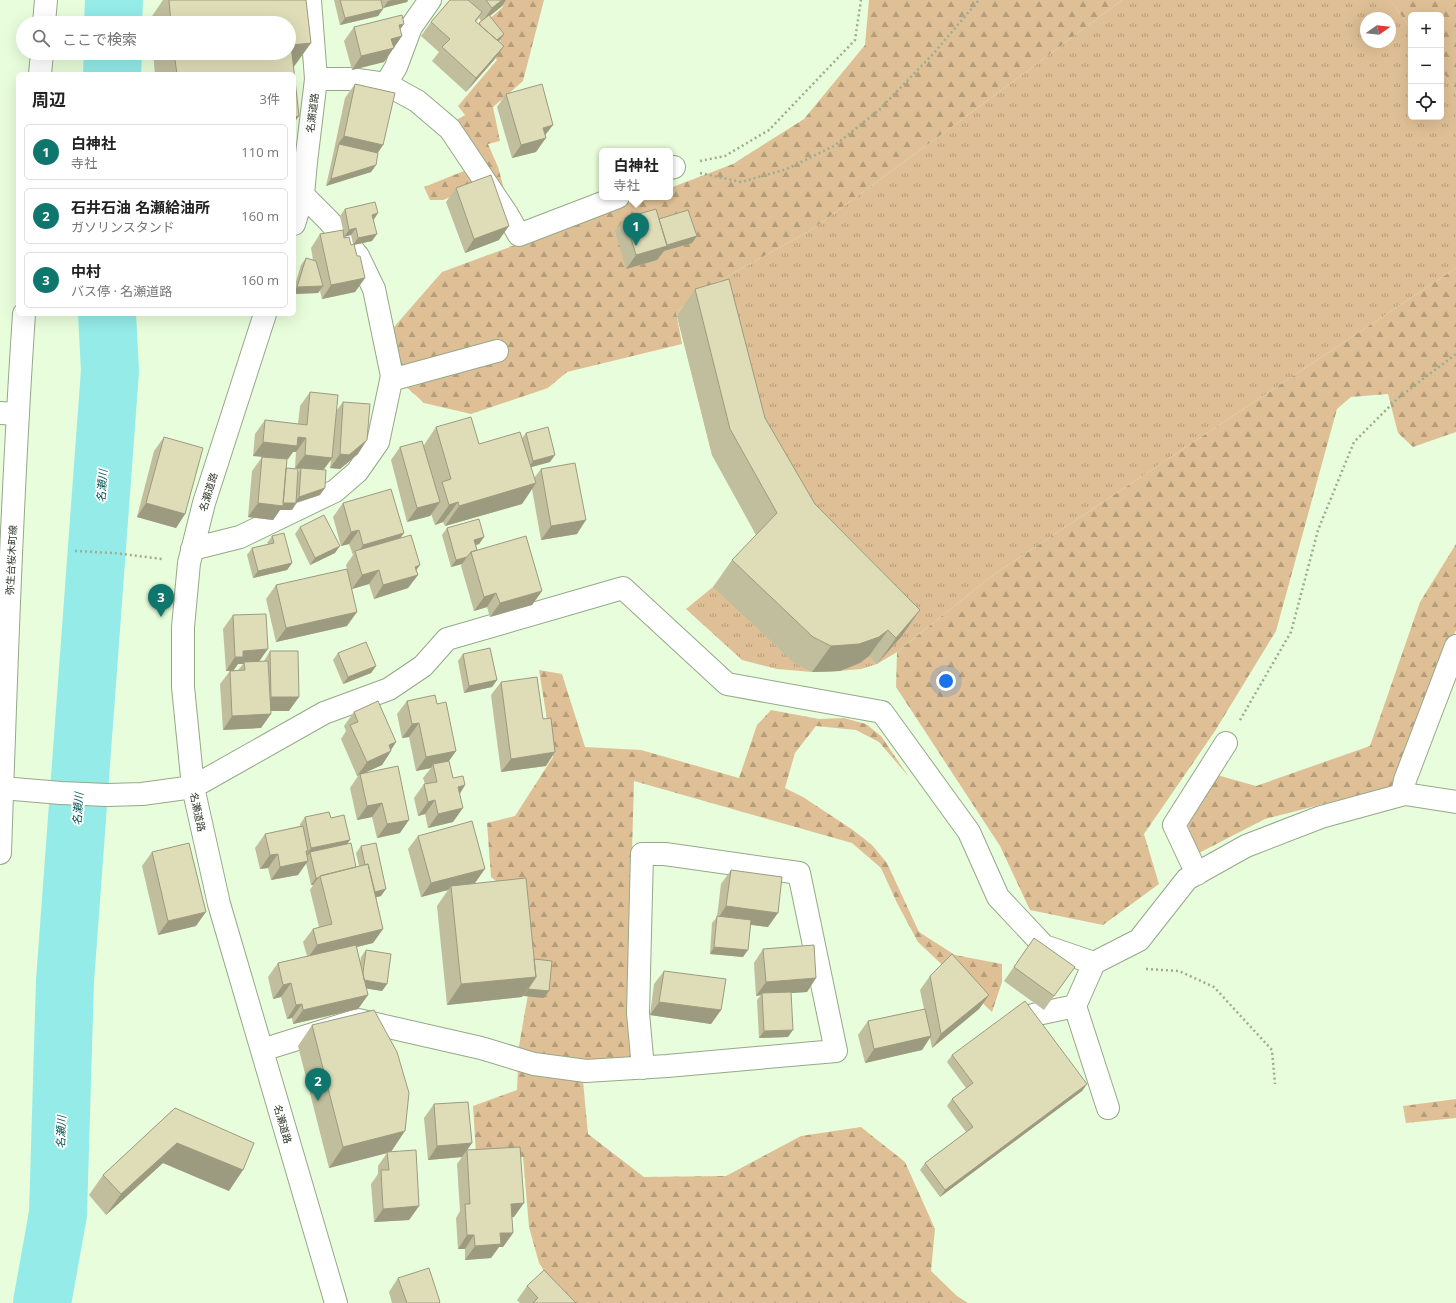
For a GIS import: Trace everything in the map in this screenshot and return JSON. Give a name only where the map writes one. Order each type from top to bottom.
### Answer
[{"type":"street","points":[[45,16],[46,0]]},
{"type":"street","name":"名瀬道路","points":[[296,218],[303,195],[316,79],[310,0]]},
{"type":"street","points":[[386,84],[396,68],[411,27],[430,0]]},
{"type":"street","points":[[40,72],[41,60]]},
{"type":"street","points":[[316,79],[350,79],[386,84],[418,102],[450,129],[507,214],[519,235],[610,200]]},
{"type":"street","points":[[190,556],[240,537],[335,492],[357,472],[378,442],[392,376],[374,289],[358,256],[329,221],[303,195]]},
{"type":"street","name":"弥生台桜木町線","points":[[0,854],[9,413],[24,316]]},
{"type":"street","name":"名瀬道路","points":[[264,316],[204,503],[190,556],[183,627],[183,687],[193,788],[219,904],[336,1303]]},
{"type":"street","points":[[391,380],[497,351]]},
{"type":"street","points":[[2,788],[107,795],[142,794],[193,788],[324,713],[389,689],[423,666],[447,639],[623,588],[727,684],[882,712],[969,832],[998,897],[1044,946],[1094,963]]},
{"type":"street","points":[[1402,794],[1456,646]]},
{"type":"street","points":[[1196,874],[1174,824],[1226,742]]},
{"type":"street","points":[[1108,1108],[1075,1006],[1094,963],[1139,940],[1187,879],[1246,846],[1321,817],[1402,794],[1456,802]]},
{"type":"street","points":[[262,1050],[358,1020],[481,1048],[534,1064],[586,1071],[644,1068],[836,1051],[799,873],[665,854],[642,854],[638,1013],[644,1068]]},
{"type":"street","points":[[1033,1015],[1075,1006]]},
{"type":"path","points":[[673,167],[725,156],[769,130],[855,40],[861,0]]},
{"type":"path","points":[[673,167],[740,182],[787,169],[834,146],[879,110],[933,54],[979,0]]},
{"type":"path","points":[[1226,742],[1291,632],[1318,530],[1354,442],[1398,398],[1456,354]]},
{"type":"path","points":[[75,551],[190,556]]},
{"type":"path","points":[[1145,969],[1179,971],[1214,987],[1272,1050],[1275,1084]]},
{"type":"green space","points":[[498,0],[544,0],[523,81],[493,107],[500,141],[488,144],[498,167],[507,200],[487,183],[443,200],[430,200],[424,187],[469,169],[441,129],[465,115],[458,106],[497,60],[490,51],[501,41],[487,21],[503,7]]},
{"type":"green space","points":[[869,0],[1122,0],[811,230],[719,281],[676,312],[682,344],[567,372],[548,388],[471,414],[424,403],[402,383],[394,359],[394,327],[442,272],[637,200],[673,200],[673,187],[733,164],[804,119],[865,45]]},
{"type":"green space","points":[[1122,0],[1390,0],[1408,25],[1408,120],[1444,120],[1444,74],[1456,91],[1456,268],[993,575],[897,652],[877,664],[861,669],[827,672],[777,669],[742,660],[686,609],[713,587],[759,539],[712,455],[676,312],[719,281],[811,230]]},
{"type":"green space","points":[[1390,0],[1456,0],[1456,91],[1444,74],[1444,12],[1408,12],[1408,25]]},
{"type":"green space","points":[[1456,268],[1456,432],[1413,447],[1398,433],[1388,394],[1351,397],[1337,409],[1276,631],[1215,731],[1144,834],[1159,884],[1103,925],[1030,910],[1000,846],[896,687],[897,652],[993,575]]},
{"type":"green space","points":[[1456,544],[1456,630],[1393,786],[1265,819],[1197,854],[1186,820],[1217,775],[1256,786],[1370,746],[1420,602]]},
{"type":"green space","points":[[539,670],[562,674],[585,747],[641,750],[739,778],[757,725],[771,710],[819,719],[844,718],[866,724],[881,736],[909,777],[879,742],[856,730],[816,726],[795,753],[785,788],[803,797],[853,830],[872,845],[887,863],[919,932],[955,955],[1002,964],[1002,982],[992,1012],[918,942],[897,903],[881,868],[852,843],[634,781],[628,995],[632,1057],[583,1081],[588,1134],[644,1177],[726,1176],[801,1136],[861,1127],[905,1162],[935,1229],[931,1271],[957,1296],[968,1303],[565,1303],[539,1263],[529,1227],[523,1157],[476,1154],[473,1106],[517,1090],[519,1046],[531,977],[512,894],[491,877],[487,823],[515,816],[553,757]]},
{"type":"green space","points":[[1456,1099],[1456,1118],[1406,1123],[1403,1106]]},
{"type":"building","points":[[169,0],[306,0],[311,43],[296,44],[296,16],[170,16]]},
{"type":"building","points":[[340,0],[381,0],[383,9],[345,18]]},
{"type":"building","points":[[450,0],[468,0],[482,12],[475,21],[504,46],[476,78],[442,47],[450,39],[431,22]]},
{"type":"building","points":[[486,0],[502,0],[492,8]]},
{"type":"building","points":[[402,15],[404,24],[399,25],[402,36],[391,39],[394,48],[361,56],[354,27]]},
{"type":"building","points":[[489,15],[504,34],[497,40],[479,23]]},
{"type":"building","points":[[175,60],[293,60],[294,72],[177,72]]},
{"type":"building","points":[[355,84],[395,93],[383,145],[344,136]]},
{"type":"building","points":[[542,84],[553,125],[543,128],[546,138],[521,145],[506,94]]},
{"type":"building","points":[[296,89],[299,116],[296,117]]},
{"type":"building","points":[[339,144],[378,153],[376,165],[331,179]]},
{"type":"building","points":[[491,175],[509,226],[474,239],[456,188]]},
{"type":"building","points":[[375,202],[378,213],[372,215],[377,234],[358,238],[356,228],[349,230],[345,209]]},
{"type":"building","points":[[656,209],[667,246],[636,255],[625,218]]},
{"type":"building","points":[[688,210],[697,236],[667,245],[659,219]]},
{"type":"building","points":[[343,230],[344,238],[349,237],[351,245],[354,244],[357,256],[360,256],[365,278],[331,285],[320,234]]},
{"type":"building","points":[[306,258],[316,261],[323,286],[297,287]]},
{"type":"building","points":[[729,279],[765,418],[815,504],[920,610],[896,638],[888,630],[879,637],[859,644],[831,646],[813,637],[732,560],[777,513],[730,429],[695,289]]},
{"type":"building","points":[[310,392],[338,395],[332,458],[305,455],[306,438],[298,437],[297,446],[263,442],[265,420],[307,425]]},
{"type":"building","points":[[343,402],[370,404],[367,440],[349,455],[340,454]]},
{"type":"building","points":[[471,417],[479,444],[520,432],[536,483],[459,506],[458,502],[449,505],[442,482],[451,479],[436,427]]},
{"type":"building","points":[[548,427],[555,455],[533,461],[526,433]]},
{"type":"building","points":[[164,437],[203,448],[185,514],[146,503]]},
{"type":"building","points":[[422,441],[440,502],[417,508],[400,447]]},
{"type":"building","points":[[262,457],[287,459],[283,506],[258,503]]},
{"type":"building","points":[[575,463],[586,520],[551,526],[541,469]]},
{"type":"building","points":[[286,468],[298,469],[296,503],[283,503]]},
{"type":"building","points":[[301,468],[326,470],[325,488],[299,497]]},
{"type":"building","points":[[391,489],[404,533],[363,545],[359,530],[351,532],[343,503]]},
{"type":"building","points":[[324,515],[340,546],[315,558],[300,527]]},
{"type":"building","points":[[479,519],[484,537],[474,540],[477,550],[471,552],[467,557],[456,560],[447,528]]},
{"type":"building","points":[[284,533],[292,563],[258,571],[252,548],[274,543],[272,536]]},
{"type":"building","points":[[411,535],[420,565],[415,567],[418,575],[383,585],[379,570],[362,575],[355,551]]},
{"type":"building","points":[[526,536],[542,591],[500,603],[496,593],[484,597],[471,552]]},
{"type":"building","points":[[347,569],[357,612],[286,628],[276,585]]},
{"type":"building","points":[[266,614],[268,649],[243,651],[243,657],[235,657],[233,615]]},
{"type":"building","points":[[366,642],[376,666],[348,677],[338,653]]},
{"type":"building","points":[[490,648],[497,680],[469,686],[463,654]]},
{"type":"building","points":[[270,651],[298,651],[299,697],[271,697]]},
{"type":"building","points":[[268,661],[271,714],[232,716],[230,671],[245,670],[244,662]]},
{"type":"building","points":[[537,677],[543,719],[551,718],[555,752],[511,759],[501,682]]},
{"type":"building","points":[[435,695],[437,704],[446,702],[456,751],[426,757],[419,723],[412,724],[407,701]]},
{"type":"building","points":[[378,701],[396,742],[389,745],[391,751],[367,762],[350,725],[358,722],[354,712]]},
{"type":"building","points":[[449,761],[453,778],[463,776],[465,785],[458,787],[463,808],[438,814],[435,800],[428,802],[424,784],[437,782],[433,764]]},
{"type":"building","points":[[398,766],[409,820],[387,824],[382,803],[367,806],[360,774]]},
{"type":"building","points":[[329,812],[331,818],[344,815],[350,840],[311,848],[305,817]]},
{"type":"building","points":[[472,821],[485,869],[431,883],[418,836]]},
{"type":"building","points":[[303,826],[308,851],[306,851],[308,861],[280,867],[278,854],[270,855],[265,834]]},
{"type":"building","points":[[189,843],[206,912],[168,921],[152,852]]},
{"type":"building","points":[[351,843],[356,867],[316,878],[310,852]]},
{"type":"building","points":[[376,843],[386,889],[375,892],[368,864],[365,865],[361,846]]},
{"type":"building","points":[[368,864],[383,929],[317,945],[313,929],[332,924],[320,876]]},
{"type":"building","points":[[731,870],[782,877],[778,913],[726,906]]},
{"type":"building","points":[[526,878],[536,977],[461,984],[451,886]]},
{"type":"building","points":[[717,916],[751,920],[748,950],[714,947]]},
{"type":"building","points":[[1034,938],[1075,967],[1054,996],[1014,967]]},
{"type":"building","points":[[356,945],[368,995],[303,1010],[302,1004],[296,1005],[291,983],[283,985],[278,963]]},
{"type":"building","points":[[814,945],[816,978],[766,982],[763,949]]},
{"type":"building","points":[[366,950],[391,954],[387,984],[364,980],[363,973]]},
{"type":"building","points":[[952,954],[989,995],[941,1034],[930,976]]},
{"type":"building","points":[[534,959],[552,961],[549,991],[528,989],[536,977]]},
{"type":"building","points":[[664,971],[726,979],[721,1010],[659,1002]]},
{"type":"building","points":[[791,992],[793,1030],[764,1031],[762,993]]},
{"type":"building","points":[[1025,1001],[1087,1084],[945,1190],[925,1163],[973,1127],[952,1099],[973,1083],[952,1055]]},
{"type":"building","points":[[925,1009],[931,1036],[874,1049],[868,1021]]},
{"type":"building","points":[[374,1010],[397,1052],[409,1093],[405,1131],[343,1147],[312,1025]]},
{"type":"building","points":[[468,1102],[472,1143],[437,1146],[434,1104]]},
{"type":"building","points":[[175,1108],[254,1143],[243,1170],[177,1143],[121,1194],[103,1175]]},
{"type":"building","points":[[520,1147],[524,1203],[511,1204],[513,1233],[500,1233],[501,1244],[475,1246],[474,1235],[467,1235],[465,1204],[470,1204],[467,1150]]},
{"type":"building","points":[[416,1150],[419,1206],[383,1209],[381,1170],[389,1170],[387,1152]]},
{"type":"building","points":[[429,1268],[440,1302],[407,1303],[398,1278]]},
{"type":"building","points":[[544,1270],[576,1303],[533,1303],[538,1298],[527,1286]]},
{"type":"waterway","name":"名瀬川","points":[[113,16],[114,0]]},
{"type":"waterway","name":"名瀬川","points":[[112,72],[113,60]]},
{"type":"waterway","name":"名瀬川","points":[[42,1303],[58,1214],[65,981],[110,371],[107,316]]},
{"type":"place","name":"白神社","points":[[636,246]]},
{"type":"place","name":"中村","points":[[161,617]]},
{"type":"place","name":"石井石油 名瀬給油所","points":[[318,1101]]}]
